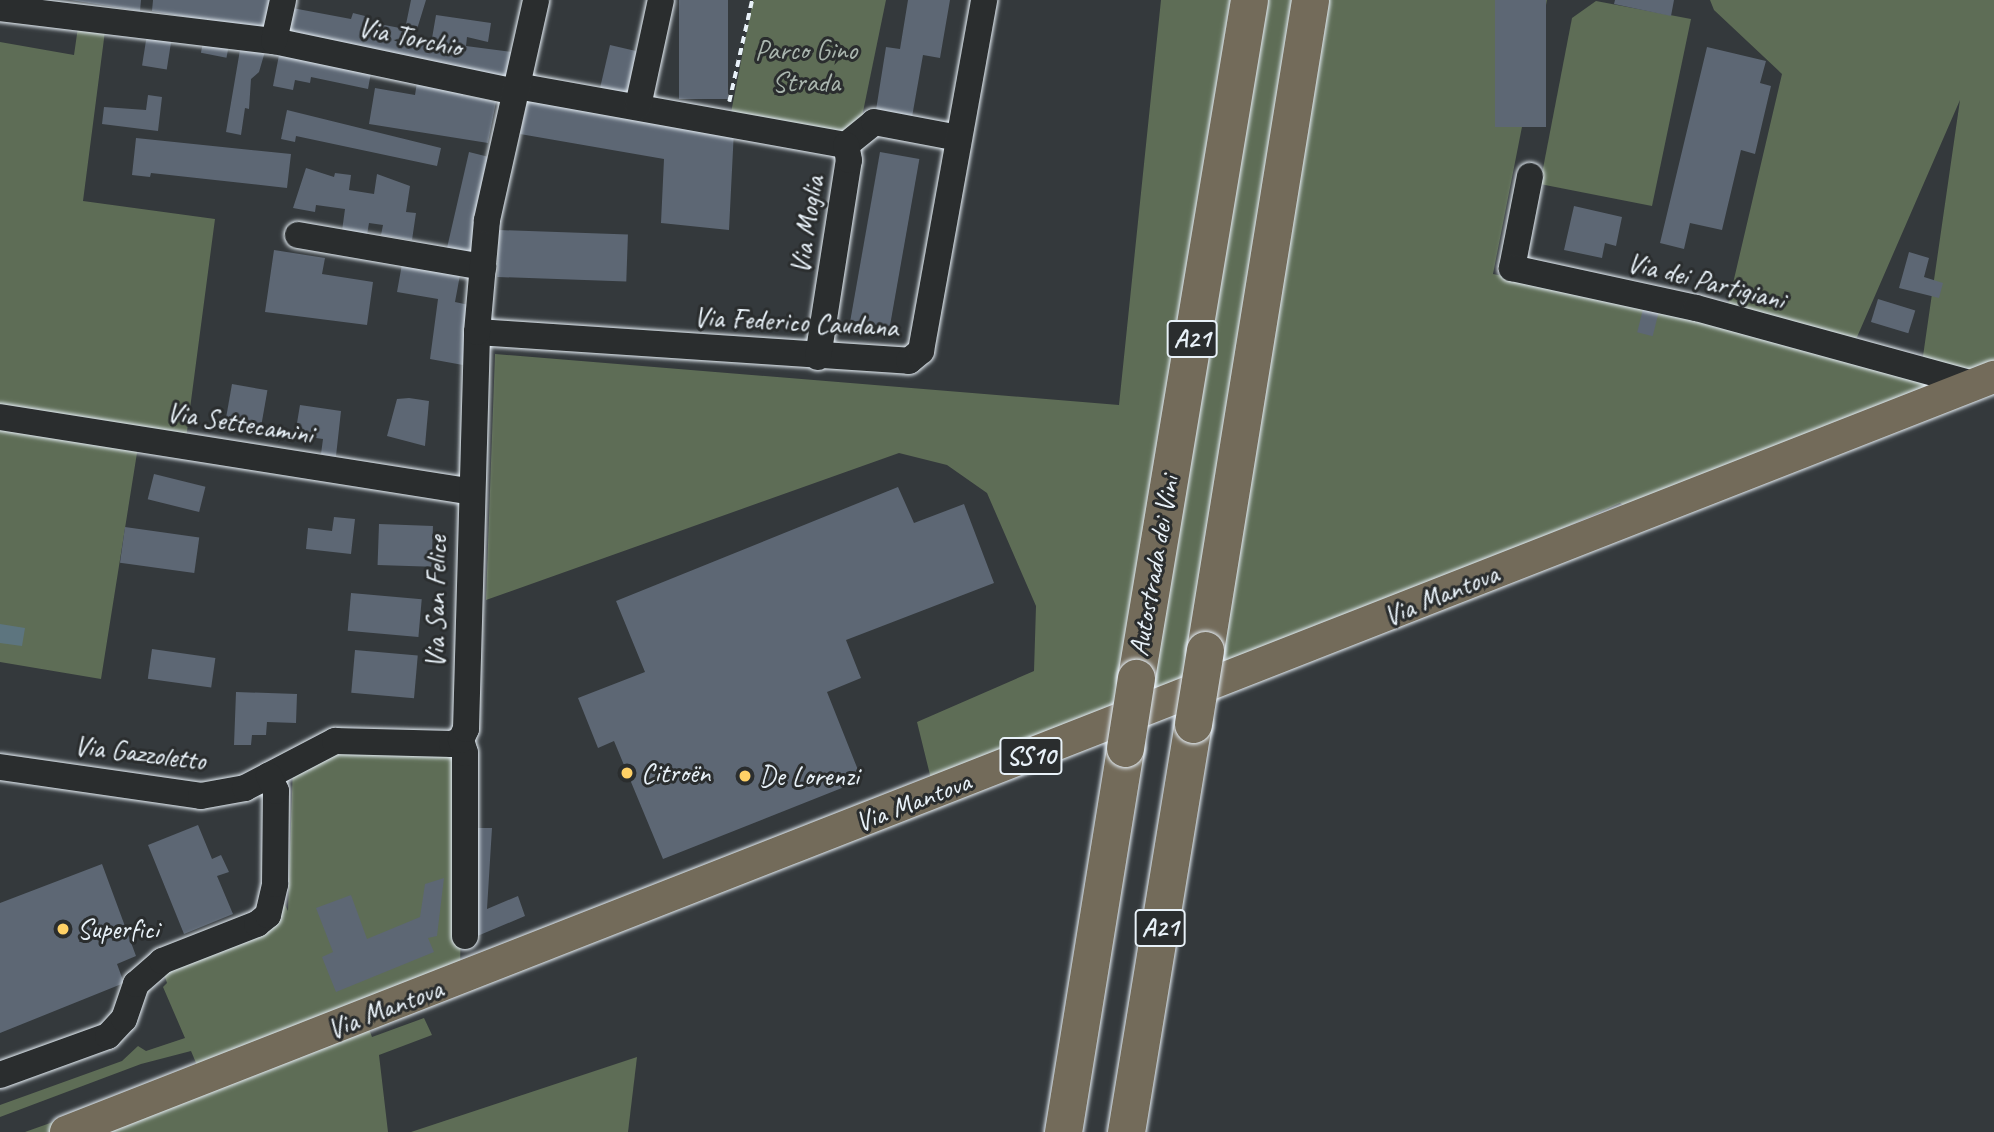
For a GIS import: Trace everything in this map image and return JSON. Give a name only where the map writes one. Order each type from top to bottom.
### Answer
[{"type":"highway","name":"Autostrada dei Vini","points":[[1063,1132],[1249,0]]},
{"type":"highway","name":"A21","points":[[1126,1132],[1310,0]]},
{"type":"highway","points":[[1267,254],[1303,143],[1333,0]]},
{"type":"main road","name":"Via Mantova","points":[[66,1132],[1984,381]]},
{"type":"street","points":[[274,41],[282,0]]},
{"type":"street","name":"Via San Felice","points":[[465,936],[466,753],[461,740],[466,729],[469,491],[477,332],[487,220],[536,0]]},
{"type":"street","points":[[638,106],[661,0]]},
{"type":"street","name":"Via Federico Caudana","points":[[477,332],[896,363],[909,361],[920,352],[984,0]]},
{"type":"street","name":"Via Torchio","points":[[0,8],[274,41],[516,89],[638,106],[846,145]]},
{"type":"street","points":[[846,145],[874,122],[959,138]]},
{"type":"street","name":"Via Moglia","points":[[818,357],[849,160],[846,145]]},
{"type":"street","name":"Via dei Partigiani","points":[[1530,176],[1512,268],[1696,308],[1984,381]]},
{"type":"street","points":[[298,235],[483,268]]},
{"type":"street","name":"Via Settecamini","points":[[0,417],[469,491]]},
{"type":"street","name":"Via Gazzoletto","points":[[0,767],[201,796],[245,788],[335,741],[452,744],[461,740]]},
{"type":"street","points":[[0,1075],[108,1036],[124,1019],[136,984],[162,961],[257,925],[268,915],[275,884],[276,791],[269,776]]},
{"type":"path","points":[[724,121],[752,0]]},
{"type":"green space","name":"Parco Gino Strada","points":[[753,0],[886,0],[857,141],[729,123]]},
{"type":"green space","points":[[1161,0],[1547,0],[1493,274],[1625,300],[1727,309],[1782,74],[1714,10],[1710,0],[1994,0],[1994,392],[1646,522],[1620,503],[1285,650],[931,779],[917,722],[1034,671],[1036,606],[987,493],[947,465],[899,453],[486,600],[495,354],[1119,405]],"holes":[[[1960,100],[1922,363],[1854,344]]]},
{"type":"green space","points":[[1596,1],[1691,19],[1652,206],[1540,184],[1572,18]]},
{"type":"green space","points":[[78,27],[105,31],[83,201],[215,219],[186,439],[140,434],[101,679],[0,662],[0,42],[74,55]]},
{"type":"green space","points":[[338,744],[464,748],[460,970],[360,1006],[372,1037],[424,1018],[432,1035],[379,1055],[388,1132],[25,1132],[199,1070],[191,1051],[141,1064],[0,1117],[0,1105],[122,1061],[138,1046],[146,1051],[185,1038],[163,987],[167,983],[162,968],[284,903],[288,911],[293,765]]},
{"type":"green space","points":[[637,1057],[628,1132],[411,1132]]},
{"type":"water","points":[[0,624],[25,628],[22,646],[0,643]]},
{"type":"building","points":[[70,0],[141,0],[140,11]]},
{"type":"building","points":[[153,0],[276,0],[270,31],[152,11]]},
{"type":"building","points":[[411,0],[426,0],[414,39],[431,44],[436,15],[491,23],[488,42],[467,37],[466,46],[512,52],[505,81],[282,34],[287,7],[351,19],[353,13],[365,16],[364,21],[405,29]]},
{"type":"building","points":[[679,0],[728,0],[728,99],[679,99]]},
{"type":"building","points":[[908,0],[950,0],[940,58],[923,55],[912,117],[876,110],[886,47],[900,49]]},
{"type":"building","points":[[1495,0],[1546,0],[1546,127],[1495,127]]},
{"type":"building","points":[[1615,0],[1674,0],[1671,16],[1614,4]]},
{"type":"building","points":[[148,28],[173,32],[167,69],[142,66]]},
{"type":"building","points":[[204,37],[230,42],[226,58],[201,53]]},
{"type":"building","points":[[241,44],[266,48],[259,72],[251,79],[249,109],[245,108],[241,135],[226,132]]},
{"type":"building","points":[[610,45],[640,52],[629,99],[599,92]]},
{"type":"building","points":[[1707,47],[1766,61],[1760,83],[1771,86],[1755,154],[1741,150],[1722,230],[1690,223],[1684,249],[1660,243]]},
{"type":"building","points":[[280,50],[372,67],[368,89],[311,77],[310,83],[295,80],[293,90],[273,86]]},
{"type":"building","points":[[418,76],[465,85],[463,95],[496,102],[488,143],[369,124],[375,88],[415,95]]},
{"type":"building","points":[[148,95],[162,97],[158,131],[102,124],[104,107],[146,110]]},
{"type":"building","points":[[528,98],[734,130],[729,230],[661,223],[664,159],[520,134]]},
{"type":"building","points":[[287,110],[441,148],[437,166],[296,136],[295,142],[281,139]]},
{"type":"building","points":[[136,138],[291,154],[287,188],[151,173],[150,177],[132,175]]},
{"type":"building","points":[[469,152],[493,158],[475,254],[447,248]]},
{"type":"building","points":[[880,152],[919,159],[890,327],[850,320]]},
{"type":"building","points":[[306,168],[334,177],[335,173],[351,175],[349,190],[374,194],[377,174],[410,186],[406,212],[416,213],[412,240],[381,235],[383,225],[369,223],[367,235],[342,231],[345,209],[316,205],[315,212],[293,208]]},
{"type":"building","points":[[1574,206],[1622,217],[1616,246],[1605,243],[1602,258],[1564,250]]},
{"type":"building","points":[[499,230],[628,235],[626,281],[497,277]]},
{"type":"building","points":[[274,250],[325,258],[322,274],[373,282],[367,325],[265,312]]},
{"type":"building","points":[[1909,252],[1929,258],[1924,277],[1943,283],[1939,298],[1899,288]]},
{"type":"building","points":[[402,264],[460,275],[455,302],[469,305],[463,365],[430,359],[438,299],[397,292]]},
{"type":"building","points":[[1878,299],[1915,310],[1908,333],[1871,322]]},
{"type":"building","points":[[1643,309],[1659,313],[1653,336],[1637,332]]},
{"type":"building","points":[[232,384],[267,390],[261,426],[226,419]]},
{"type":"building","points":[[397,399],[429,401],[425,446],[387,436]]},
{"type":"building","points":[[300,405],[341,411],[336,456],[321,454],[323,439],[295,435]]},
{"type":"building","points":[[154,474],[205,487],[199,512],[148,499]]},
{"type":"building","points":[[898,487],[914,523],[964,504],[994,583],[846,640],[861,678],[827,692],[862,780],[663,859],[614,741],[598,748],[578,698],[645,672],[616,601]]},
{"type":"building","points":[[334,517],[355,519],[351,554],[306,549],[308,528],[332,531]]},
{"type":"building","points":[[379,524],[433,526],[432,567],[378,565]]},
{"type":"building","points":[[125,527],[199,537],[194,573],[120,563]]},
{"type":"building","points":[[351,593],[422,599],[418,637],[348,631]]},
{"type":"building","points":[[152,649],[215,658],[211,688],[148,679]]},
{"type":"building","points":[[355,650],[418,655],[414,698],[351,693]]},
{"type":"building","points":[[236,692],[297,694],[296,723],[267,722],[266,735],[252,735],[251,745],[234,745]]},
{"type":"building","points":[[198,825],[212,859],[221,855],[229,872],[217,876],[233,914],[184,934],[148,845]]},
{"type":"building","points":[[472,828],[492,828],[487,909],[518,896],[525,916],[475,937]]},
{"type":"building","name":"Superfici","points":[[102,864],[136,956],[117,964],[124,983],[0,1033],[0,903]]},
{"type":"building","points":[[444,878],[437,936],[428,938],[434,952],[336,992],[322,957],[333,952],[316,908],[351,895],[367,939],[420,917],[425,884]]},
{"type":"place","name":"Citroën","points":[[627,773]]},
{"type":"place","name":"De Lorenzi","points":[[745,776]]},
{"type":"place","name":"Superfici","points":[[63,929]]}]
